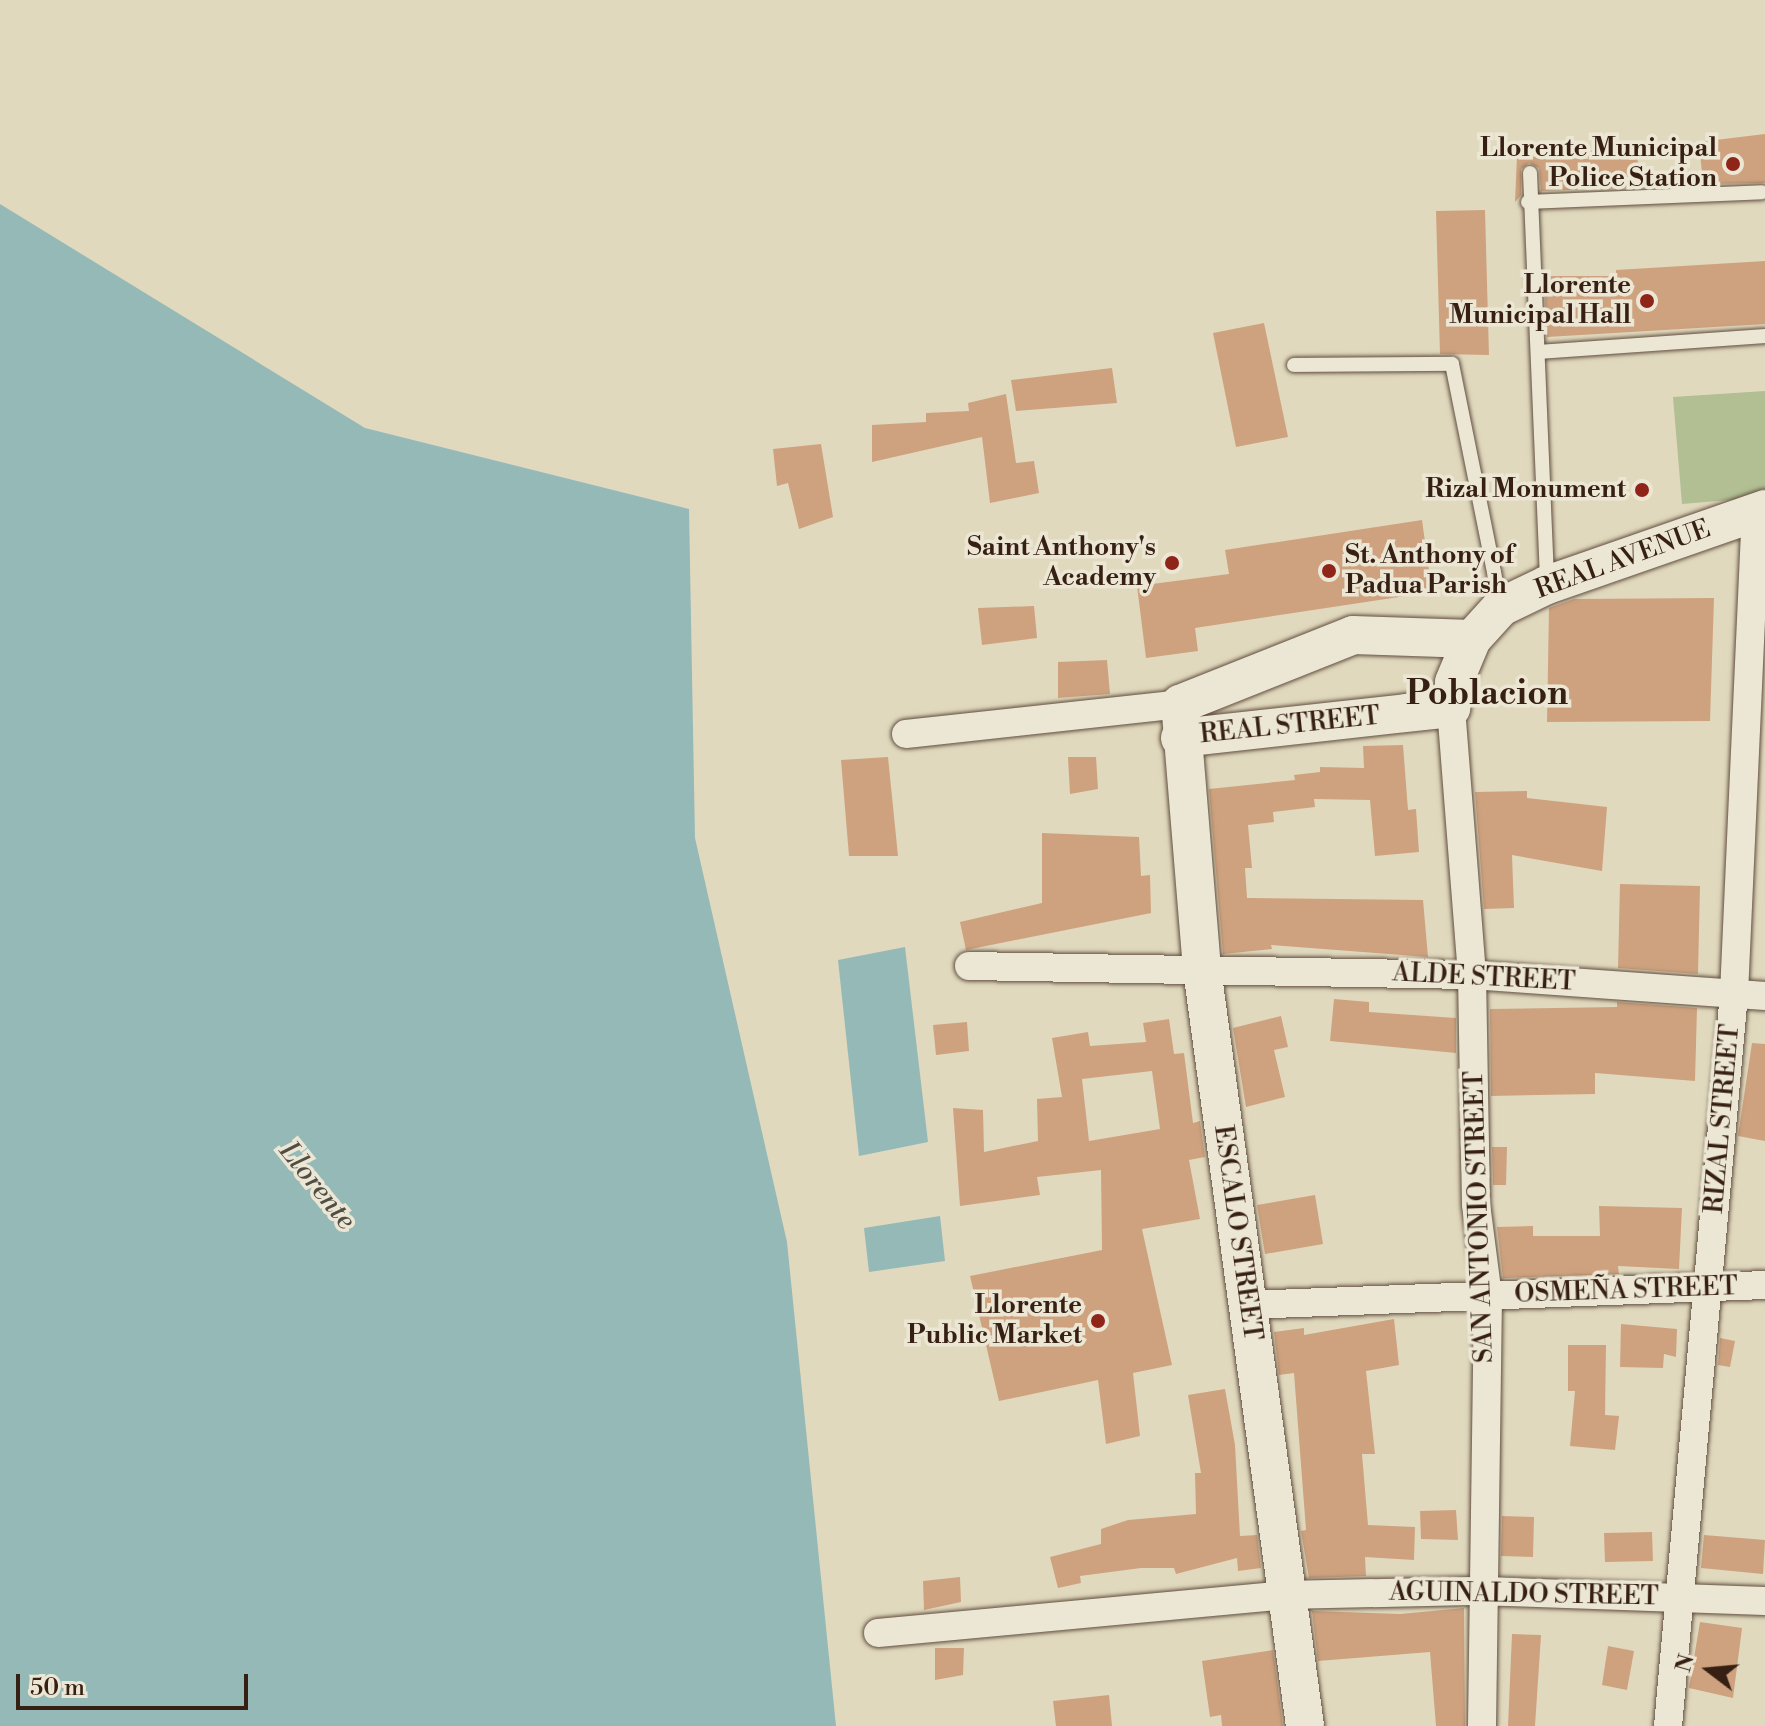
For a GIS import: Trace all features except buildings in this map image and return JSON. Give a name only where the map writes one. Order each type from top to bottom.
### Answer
[{"type":"street","name":"REAL AVENUE","points":[[1451,708],[1454,682],[1472,639],[1501,607],[1547,585],[1760,510]]},
{"type":"street","name":"RIZAL STREET","points":[[1668,1726],[1677,1597],[1734,994],[1760,510]]},
{"type":"street","name":"REAL STREET","points":[[1180,721],[1353,635],[1472,639]]},
{"type":"street","name":"REAL STREET","points":[[1180,721],[1451,708]]},
{"type":"street","name":"SAN ANTONIO STREET","points":[[1451,708],[1472,975],[1476,1204],[1488,1297],[1481,1591],[1482,1726]]},
{"type":"street","points":[[906,734],[1180,721]]},
{"type":"street","name":"ESCALO STREET","points":[[1180,721],[1202,969],[1284,1595],[1305,1726]]},
{"type":"street","name":"ALDE STREET","points":[[969,966],[1472,975],[1765,996]]},
{"type":"street","name":"OSMEÑA STREET","points":[[1247,1305],[1765,1285]]},
{"type":"street","name":"AGUINALDO STREET","points":[[878,1633],[1284,1595],[1481,1591],[1765,1601]]},
{"type":"lane","points":[[1530,173],[1528,202],[1538,352],[1547,585]]},
{"type":"lane","points":[[1528,202],[1762,192]]},
{"type":"lane","points":[[1538,352],[1765,336]]},
{"type":"lane","points":[[1294,365],[1452,364],[1501,607]]},
{"type":"green space","points":[[1765,391],[1765,497],[1682,504],[1673,397]]},
{"type":"water","name":"Llorente","points":[[0,204],[365,428],[689,509],[695,838],[787,1242],[836,1726],[0,1726]]},
{"type":"water","points":[[905,947],[928,1142],[859,1156],[838,960]]},
{"type":"water","points":[[940,1216],[945,1261],[869,1272],[864,1228]]},
{"type":"place","name":"Llorente Municipal Police Station","points":[[1733,164]]},
{"type":"place","name":"Llorente Municipal Hall","points":[[1647,301]]},
{"type":"place","name":"Rizal Monument","points":[[1642,490]]},
{"type":"place","name":"Saint Anthony's Academy","points":[[1172,563]]},
{"type":"place","name":"St. Anthony of Padua Parish","points":[[1329,571]]},
{"type":"place","name":"Llorente Public Market","points":[[1098,1321]]},
{"type":"district","name":"Poblacion","points":[[1487,695]]}]
